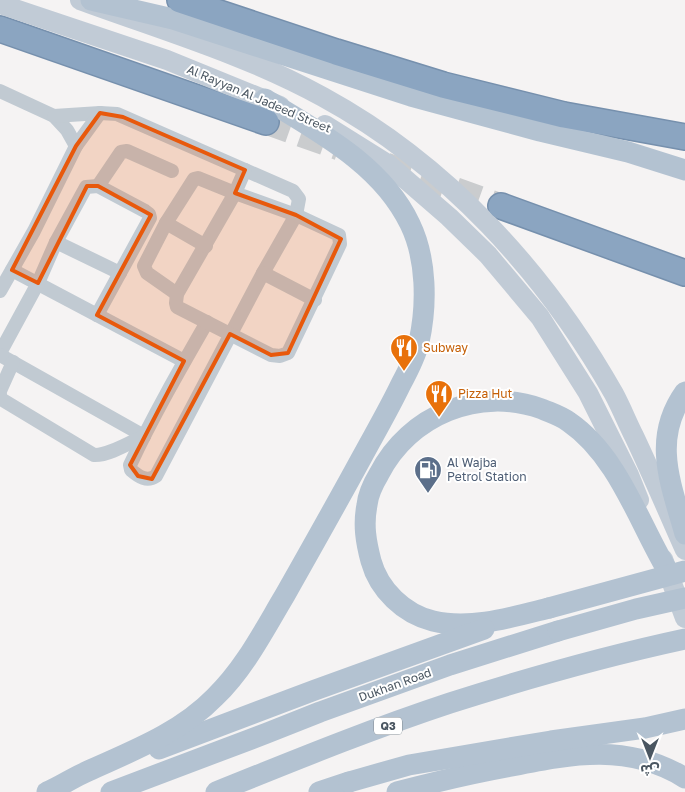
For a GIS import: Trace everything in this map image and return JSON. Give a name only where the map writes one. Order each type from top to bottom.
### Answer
[{"type":"highway","points":[[180,0],[336,52],[443,85],[564,115],[685,137]]},
{"type":"highway","points":[[0,29],[266,111]]},
{"type":"highway","points":[[501,206],[685,272]]},
{"type":"main road","name":"Al Rayyan Al Jadeed Street","points":[[80,0],[235,56],[323,97],[402,148],[465,201],[509,245],[564,315],[604,378],[614,394],[647,463],[685,550]]},
{"type":"main road","points":[[91,0],[172,19],[411,96],[540,131],[628,152],[685,170]]},
{"type":"main road","name":"Al Rayyan Al Jadeed Street","points":[[0,4],[168,60],[266,111],[331,128],[389,165],[449,217],[488,255],[540,316],[588,393],[676,570],[685,618]]},
{"type":"main road","points":[[48,791],[174,729],[194,717],[216,697],[252,652],[391,404],[410,367],[419,344],[423,320],[424,293],[422,263],[411,225],[395,197],[367,168],[328,138],[266,111]]},
{"type":"main road","points":[[685,392],[679,400],[669,423],[666,456],[671,487],[685,534]]},
{"type":"main road","points":[[48,791],[315,690],[527,614],[676,570],[598,450],[569,422],[546,411],[515,402],[476,402],[446,410],[421,425],[399,444],[383,466],[373,485],[365,518],[367,544],[374,572],[383,588],[394,600],[419,616],[433,621],[471,623],[527,614]]},
{"type":"main road","name":"Dukhan Road","points":[[111,792],[320,712],[450,665],[558,631],[636,609],[685,598]]},
{"type":"main road","name":"Q3","points":[[216,792],[321,750],[449,704],[563,669],[685,639]]},
{"type":"main road","points":[[319,792],[409,765],[551,741],[645,728],[685,719]]},
{"type":"main road","points":[[397,792],[488,770],[566,755],[598,753],[628,756],[652,762],[685,778]]},
{"type":"street","points":[[0,91],[54,116],[67,130],[76,146]]},
{"type":"street","points":[[0,291],[34,231],[76,146],[100,113]]},
{"type":"street","points":[[54,116],[108,113],[123,117],[293,191],[299,199],[296,215],[230,334],[156,476],[146,479],[138,476],[131,470],[130,465],[184,361],[207,322]]},
{"type":"street","points":[[98,186],[121,152],[127,152],[172,171]]},
{"type":"street","points":[[177,294],[147,273],[144,266],[166,223],[194,179],[202,179],[235,193],[296,215],[339,235],[341,239],[340,244],[315,300],[288,352],[280,356],[271,355],[177,308],[177,294],[206,246],[235,193],[245,170]]},
{"type":"street","points":[[97,315],[150,218],[145,212],[98,186],[86,188],[56,242],[38,284],[0,354],[144,436]]},
{"type":"street","points":[[166,223],[206,246]]},
{"type":"street","points":[[56,242],[120,273]]},
{"type":"street","points":[[12,270],[184,361]]},
{"type":"street","points":[[263,273],[315,300]]},
{"type":"street","points":[[0,391],[13,362]]},
{"type":"street","points":[[0,395],[1,399],[94,454],[100,455],[144,436]]},
{"type":"highlighted area","points":[[100,113],[123,117],[245,170],[235,193],[296,215],[341,239],[288,353],[271,355],[230,334],[152,479],[138,476],[130,465],[184,361],[97,315],[151,215],[98,186],[87,186],[38,283],[12,270],[76,146]]},
{"type":"tunnel","points":[[266,122],[339,148]]},
{"type":"tunnel","points":[[386,165],[501,206]]},
{"type":"place","name":"Subway","points":[[404,372]]},
{"type":"place","name":"Pizza Hut","points":[[439,418]]},
{"type":"place","name":"Al Wajba Petrol Station","points":[[428,494]]}]
